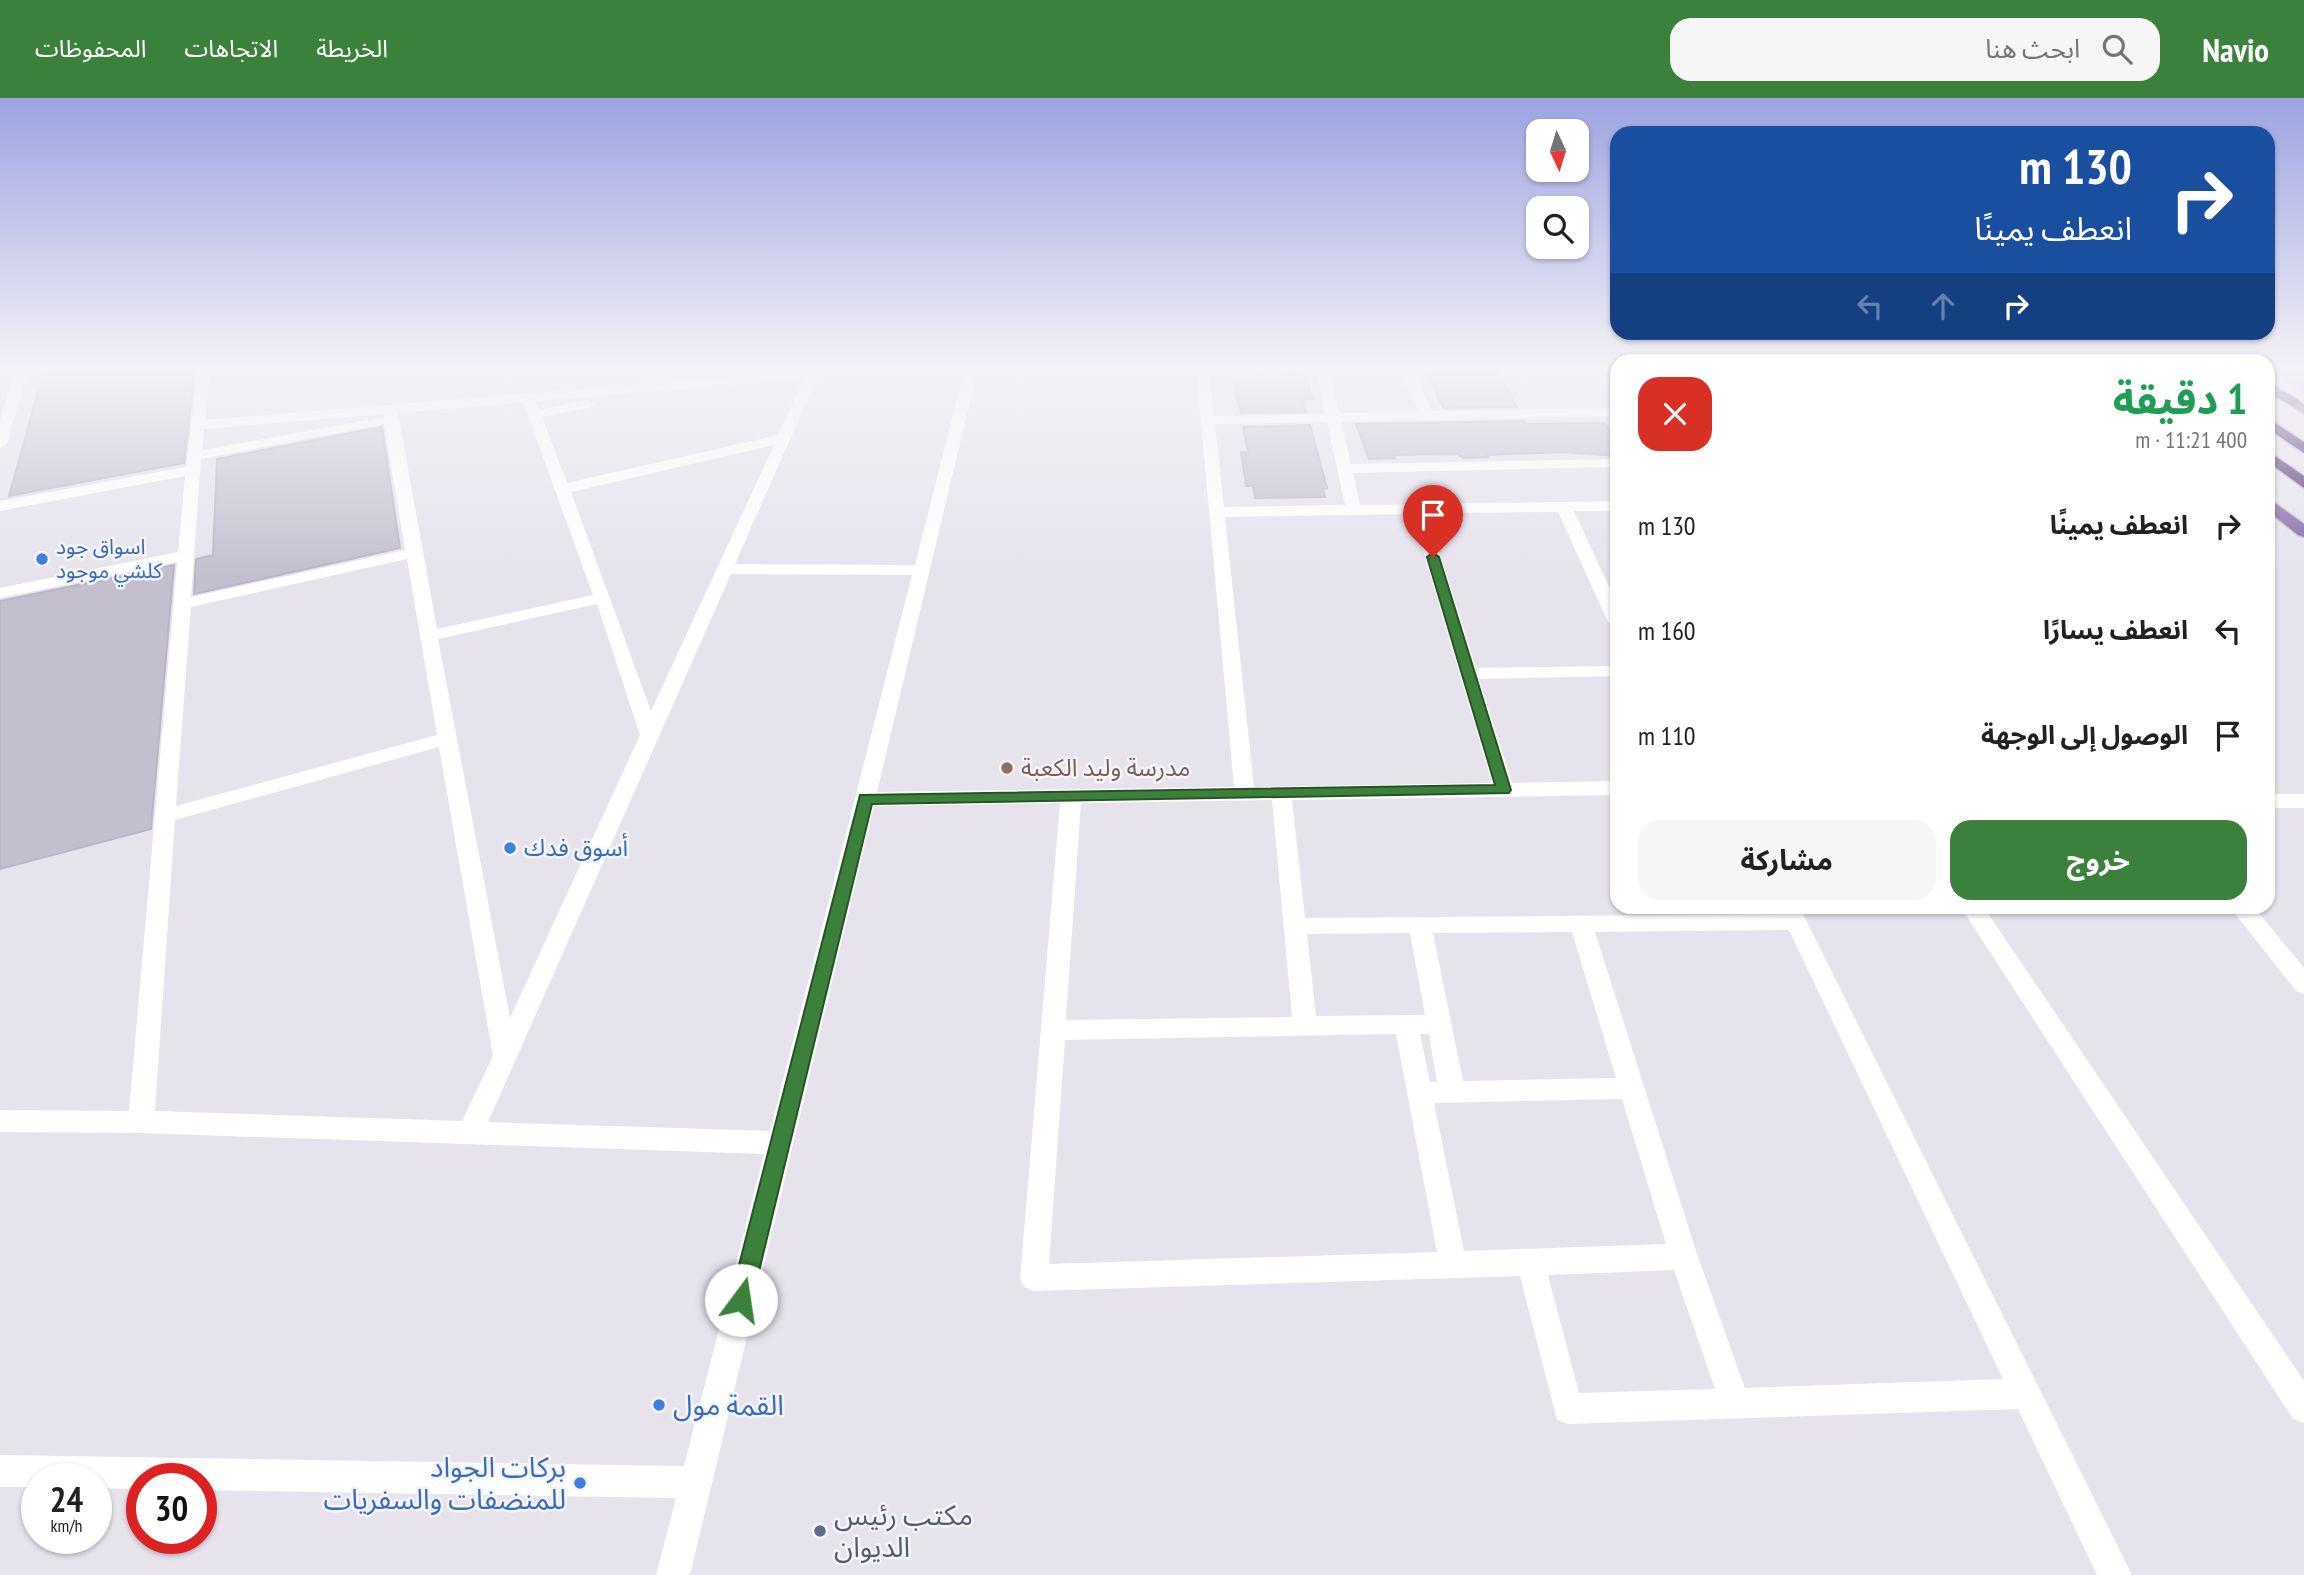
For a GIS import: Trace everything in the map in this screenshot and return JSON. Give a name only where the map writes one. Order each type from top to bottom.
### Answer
[{"type":"highway","points":[[2287,436],[2304,449]]},
{"type":"highway","points":[[2275,461],[2304,484]]},
{"type":"main road","points":[[2275,509],[2304,533]]},
{"type":"street","points":[[141,1122],[197,436]]},
{"type":"street","points":[[0,506],[305,436]]},
{"type":"street","points":[[393,436],[505,1056]]},
{"type":"street","points":[[542,436],[603,598],[650,735]]},
{"type":"street","points":[[673,1575],[955,436]]},
{"type":"street","points":[[1210,436],[1245,793]]},
{"type":"street","points":[[1338,436],[1353,509]]},
{"type":"street","points":[[562,489],[784,438]]},
{"type":"street","points":[[470,1133],[784,438]]},
{"type":"street","points":[[1345,469],[1610,463]]},
{"type":"street","points":[[1217,512],[1610,506]]},
{"type":"street","points":[[1563,507],[1610,607]]},
{"type":"street","points":[[1418,508],[1504,790]]},
{"type":"street","points":[[183,604],[413,553]]},
{"type":"street","points":[[0,593],[187,555]]},
{"type":"street","points":[[725,569],[922,570]]},
{"type":"street","points":[[428,636],[603,598]]},
{"type":"street","points":[[1468,674],[1610,671]]},
{"type":"street","points":[[166,816],[446,739]]},
{"type":"street","points":[[865,799],[1610,788]]},
{"type":"street","points":[[1281,793],[1306,1026]]},
{"type":"street","points":[[1072,796],[1034,1278],[1684,1258]]},
{"type":"street","points":[[2275,801],[2304,801]]},
{"type":"street","points":[[1295,926],[1581,924],[1792,914],[2115,1575]]},
{"type":"street","points":[[1976,914],[2304,1408]]},
{"type":"street","points":[[2246,914],[2304,985]]},
{"type":"street","points":[[1581,924],[1684,1258],[1735,1404]]},
{"type":"street","points":[[1420,925],[1452,1092]]},
{"type":"street","points":[[1406,1024],[1453,1264]]},
{"type":"street","points":[[1054,1030],[1439,1024]]},
{"type":"street","points":[[1419,1093],[1632,1088]]},
{"type":"street","points":[[0,1121],[141,1122],[780,1143]]},
{"type":"street","points":[[1531,1262],[1568,1409],[2026,1393]]},
{"type":"street","points":[[0,1471],[696,1482]]},
{"type":"building","points":[[26,436],[187,436],[184,463],[9,496]]},
{"type":"building","points":[[336,436],[383,436],[400,548],[194,594],[196,559],[213,555],[217,459]]},
{"type":"building","points":[[1245,436],[1313,436],[1327,488],[1323,489],[1325,497],[1255,498],[1253,486],[1246,486],[1241,452],[1248,452]]},
{"type":"building","points":[[1360,436],[1610,436],[1610,455],[1564,452],[1463,458],[1457,454],[1394,455],[1395,458],[1369,459]]},
{"type":"building","points":[[174,565],[151,829],[0,869],[0,601]]},
{"type":"place","name":"اسواق جود كلشي موجود","points":[[42,559]]},
{"type":"place","name":"مدرسة وليد الكعبة","points":[[1007,768]]},
{"type":"place","name":"أسوق فدك","points":[[510,848]]},
{"type":"place","name":"القمة مول","points":[[659,1405]]},
{"type":"place","name":"بركات الجواد للمنضفات والسفريات","points":[[580,1483]]},
{"type":"place","name":"مكتب رئيس الديوان","points":[[820,1531]]},
{"type":"route","points":[[741,1300],[865,799],[1504,790],[1433,557]]}]
